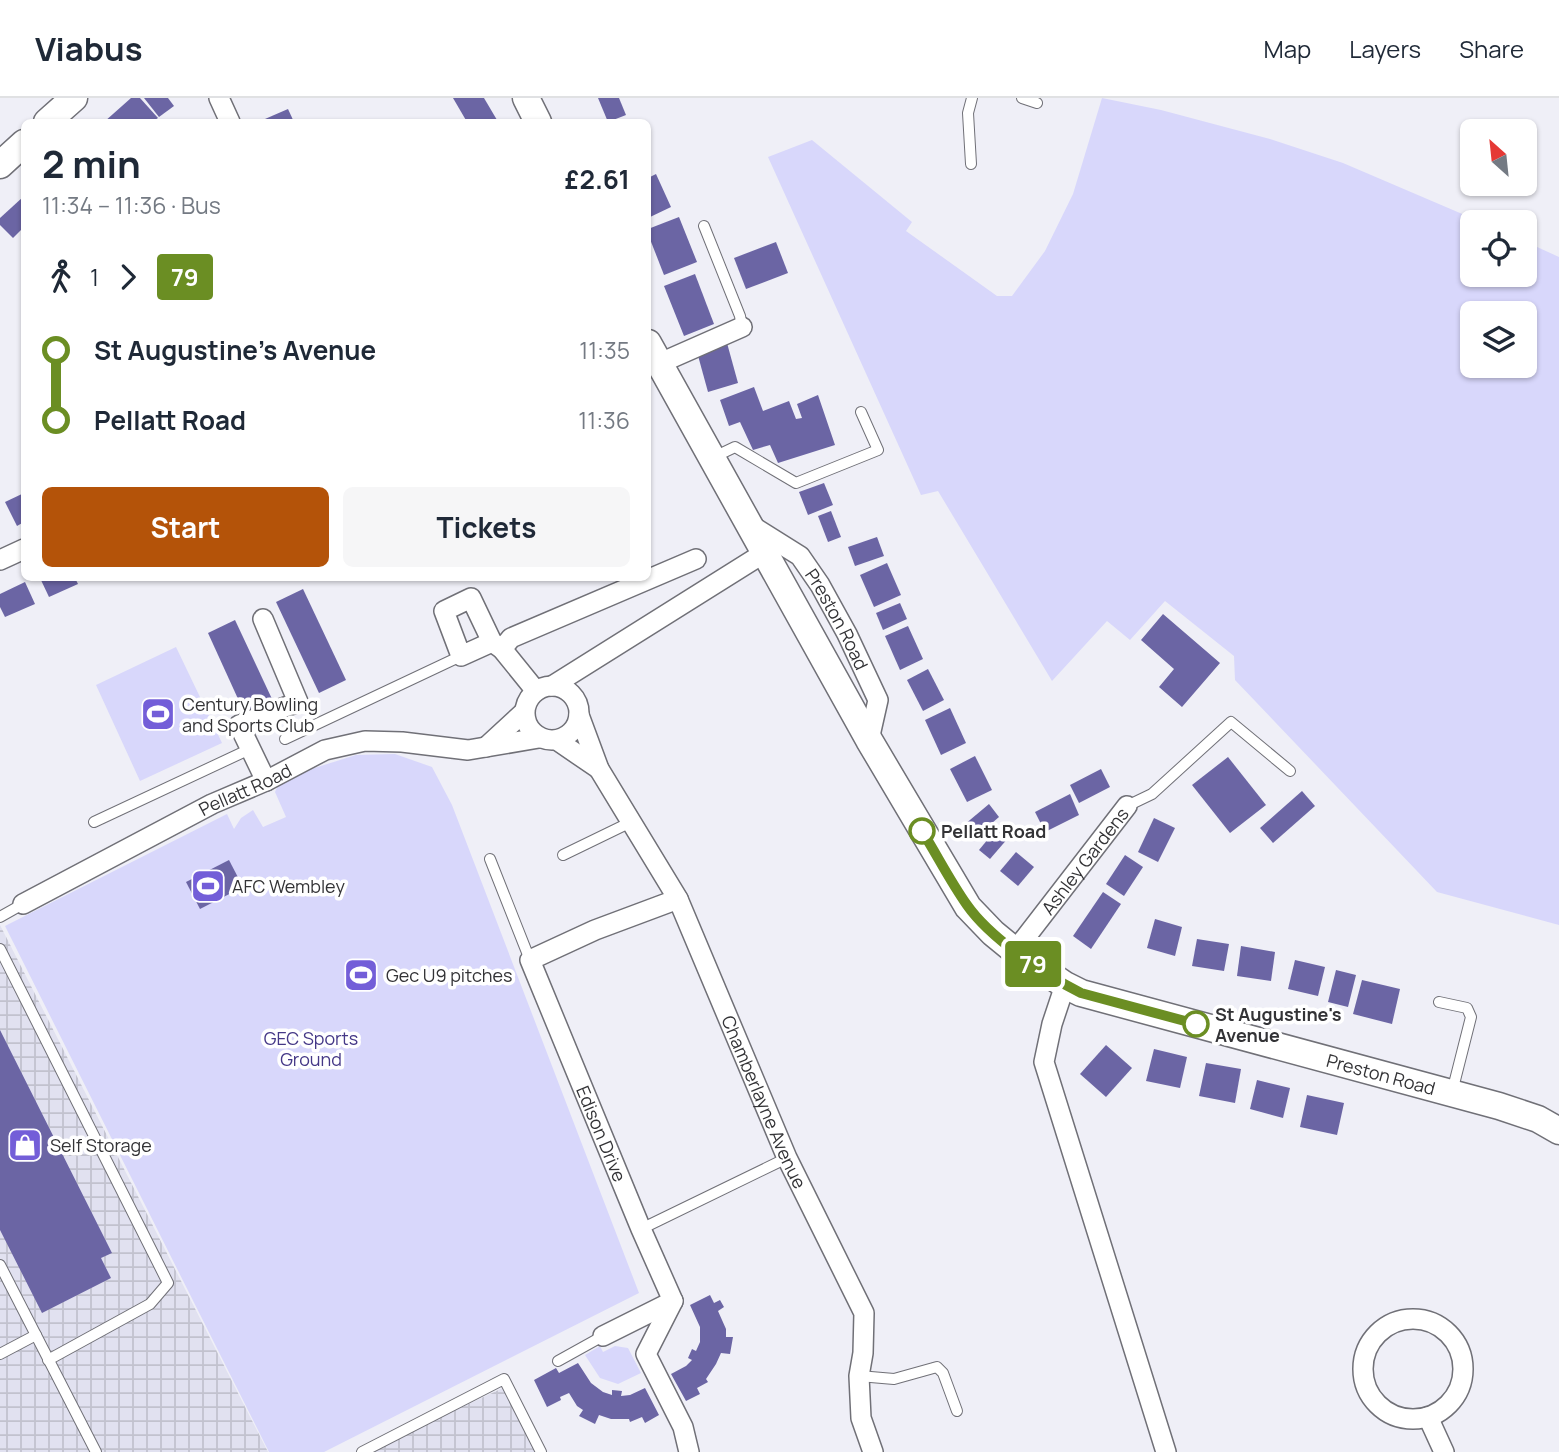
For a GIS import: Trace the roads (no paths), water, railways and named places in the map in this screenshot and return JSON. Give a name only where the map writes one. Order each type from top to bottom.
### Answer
[{"type":"street","points":[[50,119],[74,98]]},
{"type":"street","points":[[219,98],[229,119]]},
{"type":"street","points":[[526,98],[536,119]]},
{"type":"street","points":[[545,98],[546,119]]},
{"type":"street","points":[[0,165],[21,146]]},
{"type":"street","points":[[653,354],[742,327]]},
{"type":"street","name":"Preston Road","points":[[653,354],[869,740],[968,907],[993,933],[1014,951],[1081,993],[1452,1092],[1538,1119],[1559,1131]]},
{"type":"street","name":"Preston Road","points":[[748,524],[800,556],[820,585],[878,700],[869,740]]},
{"type":"street","points":[[0,560],[21,550]]},
{"type":"street","points":[[485,748],[524,712],[528,700],[764,553]]},
{"type":"street","points":[[651,578],[696,559]]},
{"type":"street","points":[[578,708],[567,691],[544,689],[497,645],[471,598],[444,611],[461,656],[497,645],[644,581]]},
{"type":"street","points":[[263,619],[298,702],[239,725],[266,781]]},
{"type":"street","points":[[524,712],[527,726],[548,739],[572,732],[592,662]]},
{"type":"street","name":"Chamberlayne Avenue","points":[[578,708],[599,769],[678,899],[787,1158],[864,1313],[863,1353],[859,1376],[861,1418],[873,1452]]},
{"type":"street","name":"Chamberlayne Avenue","points":[[548,739],[599,769]]},
{"type":"street","name":"Pellatt Road","points":[[23,904],[212,804],[266,781],[325,750],[365,741],[402,742],[468,750],[548,739]]},
{"type":"street","name":"Ashley Gardens","points":[[1014,951],[1127,806]]},
{"type":"street","points":[[530,960],[596,930],[678,899]]},
{"type":"street","name":"Edison Drive","points":[[530,960],[673,1301]]},
{"type":"street","points":[[1065,985],[1052,1024],[1044,1062],[1166,1452]]},
{"type":"street","points":[[603,1336],[673,1301]]},
{"type":"street","points":[[673,1301],[646,1354],[683,1426],[689,1452]]},
{"type":"street","points":[[1417,1319],[1442,1328],[1454,1340],[1464,1365],[1461,1387],[1452,1402],[1428,1417],[1411,1419],[1393,1415],[1378,1405],[1366,1387],[1363,1370],[1367,1349],[1386,1327],[1402,1321],[1417,1319]]},
{"type":"street","points":[[1428,1417],[1444,1452]]},
{"type":"lane","points":[[971,164],[968,113],[972,98]]},
{"type":"lane","points":[[1022,98],[1037,103]]},
{"type":"lane","points":[[704,226],[742,327]]},
{"type":"lane","points":[[711,458],[735,447],[796,483],[878,450],[861,412]]},
{"type":"lane","points":[[285,738],[461,656]]},
{"type":"lane","name":"Ashley Gardens","points":[[1127,806],[1152,794],[1231,722],[1290,771]]},
{"type":"lane","points":[[93,822],[250,749]]},
{"type":"lane","points":[[563,855],[631,822]]},
{"type":"lane","points":[[490,859],[530,960]]},
{"type":"lane","points":[[0,917],[23,904]]},
{"type":"lane","points":[[0,949],[168,1283],[150,1304],[48,1360]]},
{"type":"lane","points":[[1439,1002],[1467,1008],[1471,1017],[1452,1092]]},
{"type":"lane","points":[[641,1229],[787,1158]]},
{"type":"lane","points":[[0,1265],[96,1452]]},
{"type":"lane","points":[[0,1354],[36,1335]]},
{"type":"lane","points":[[558,1361],[603,1336]]},
{"type":"lane","points":[[859,1376],[894,1379],[937,1367],[943,1373],[957,1410]]},
{"type":"lane","points":[[362,1452],[504,1379],[541,1452]]},
{"type":"place","name":"Century Bowling and Sports Club","points":[[158,714]]},
{"type":"place","name":"Pellatt Road","points":[[922,831]]},
{"type":"place","name":"AFC Wembley","points":[[208,886]]},
{"type":"place","name":"Gec U9 pitches","points":[[361,975]]},
{"type":"place","name":"St Augustine's Avenue","points":[[1196,1024]]},
{"type":"place","name":"Self Storage","points":[[25,1145]]},
{"type":"park label","name":"GEC Sports Ground","points":[[311,1048]]}]
